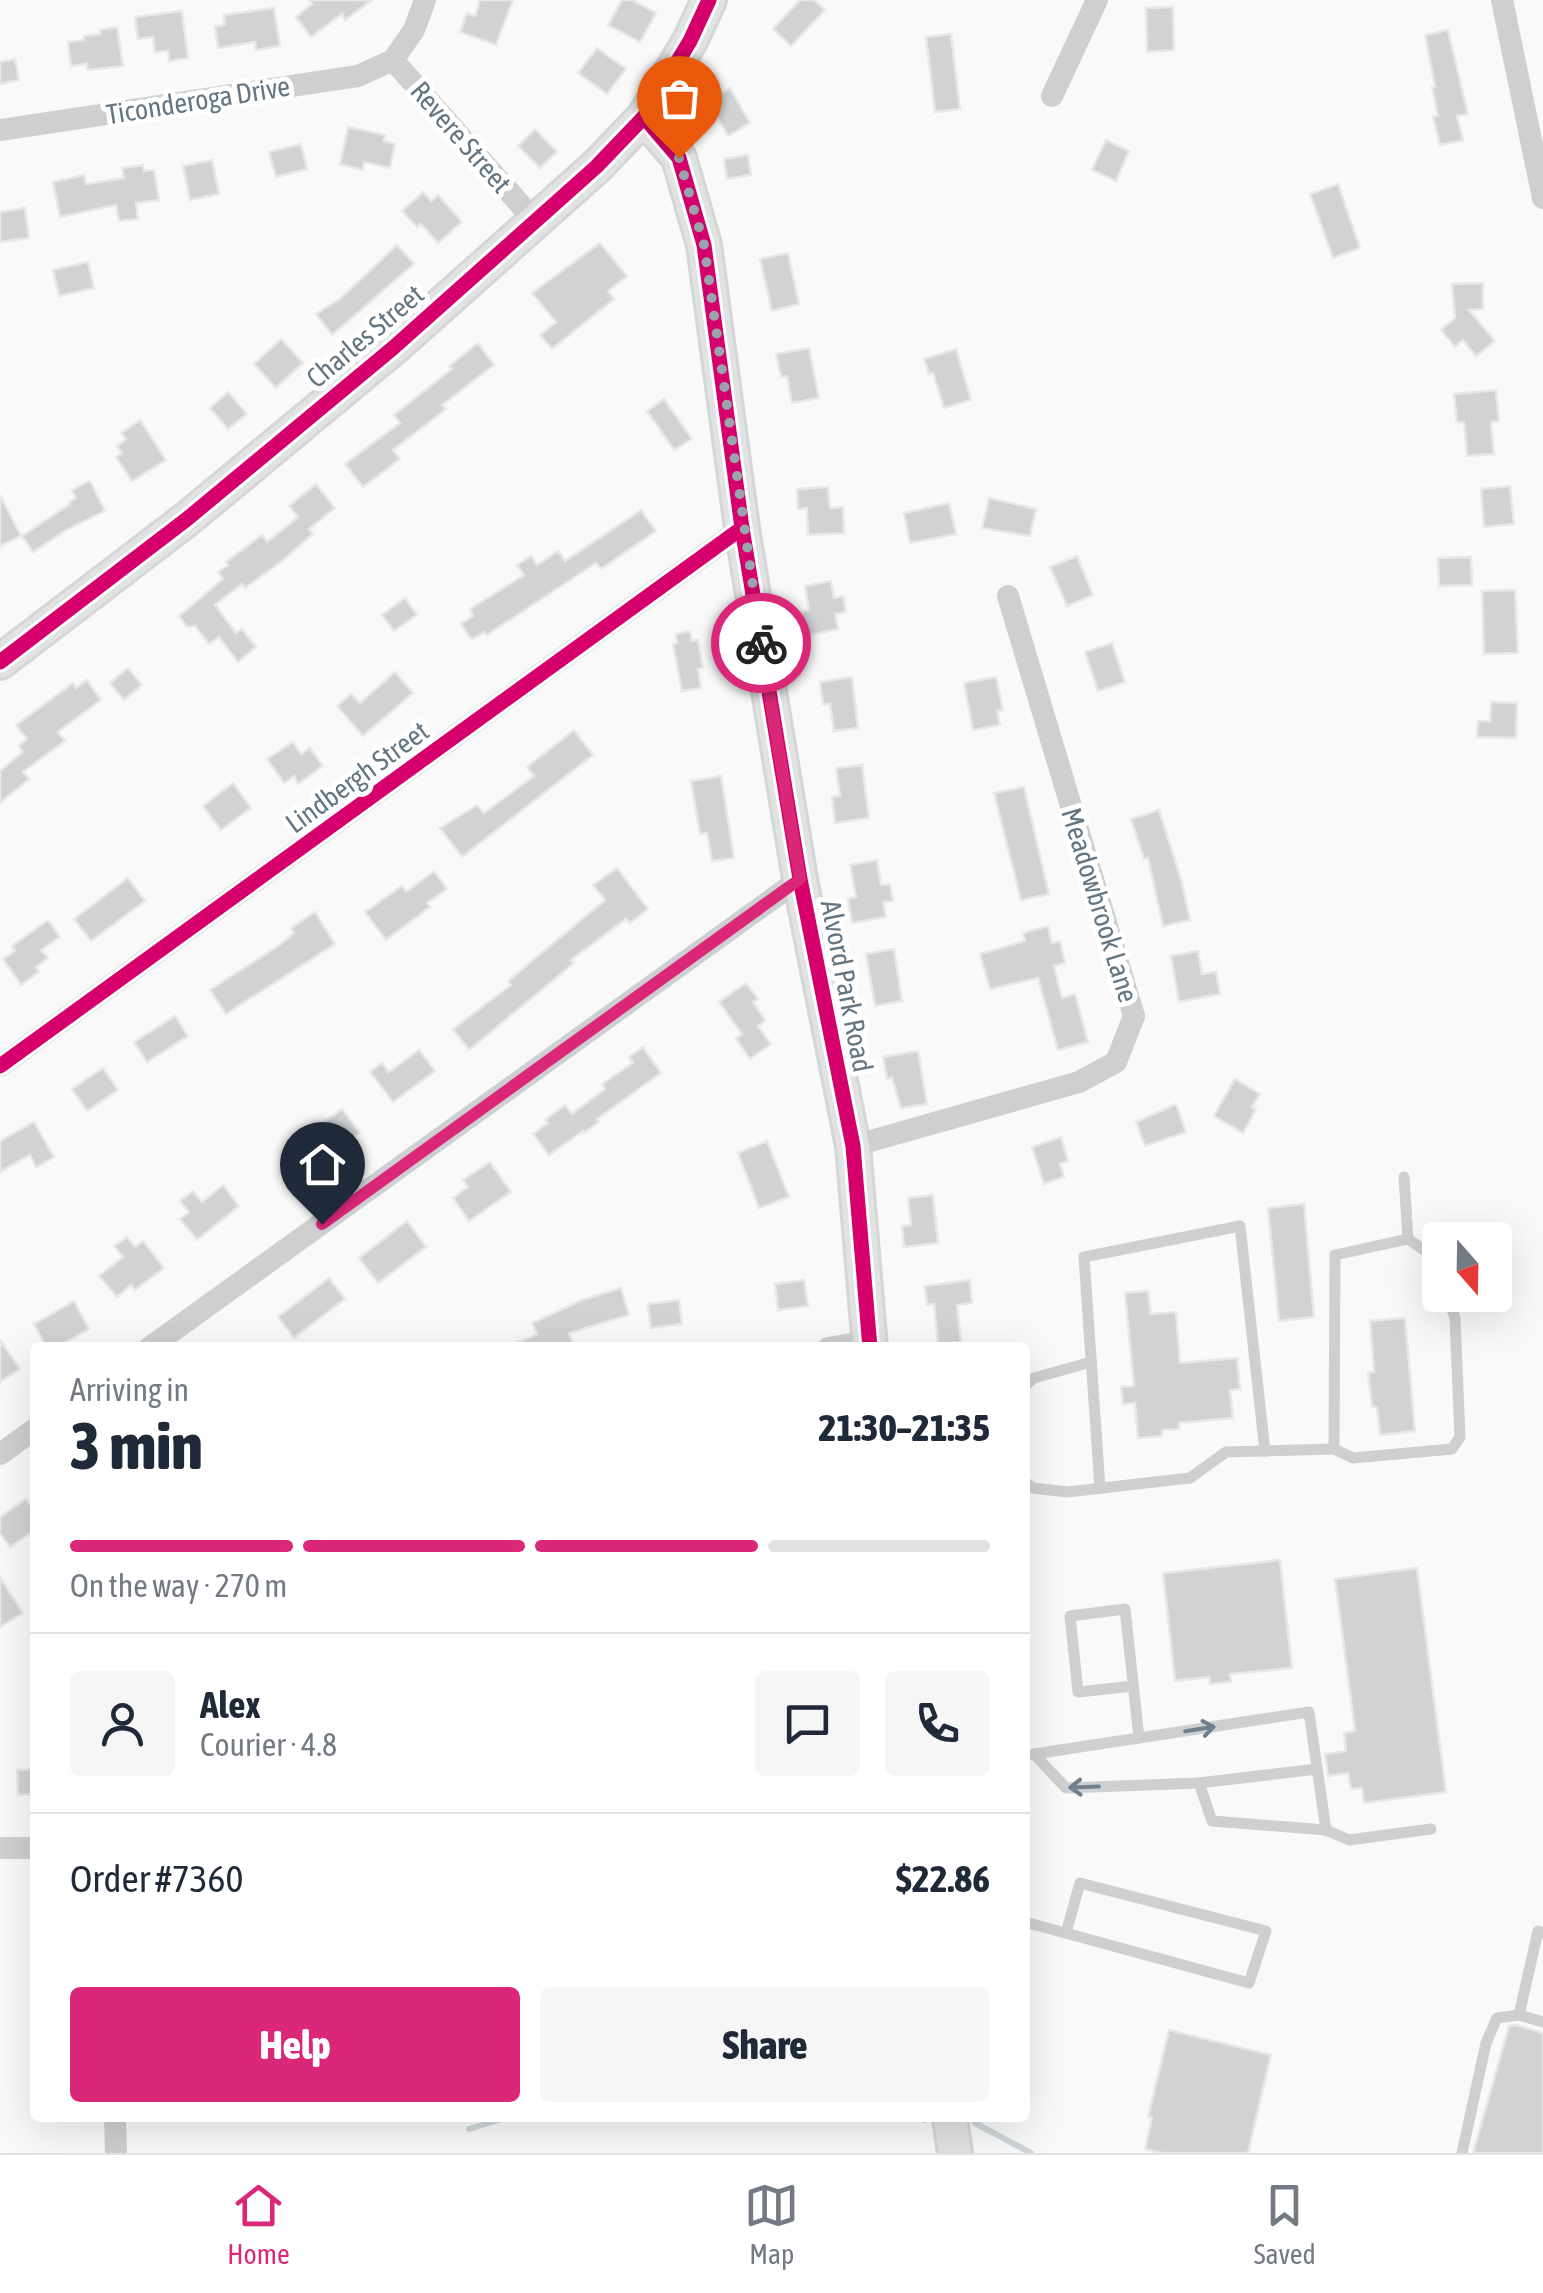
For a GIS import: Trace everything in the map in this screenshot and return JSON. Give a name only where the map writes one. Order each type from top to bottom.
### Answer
[{"type":"street","name":"Revere Street","points":[[425,0],[414,30],[393,60],[534,220]]},
{"type":"street","name":"Charles Street","points":[[0,662],[187,519],[394,348],[596,167],[644,117],[690,41],[709,0]]},
{"type":"street","points":[[1052,96],[1097,0]]},
{"type":"street","points":[[1502,0],[1543,198]]},
{"type":"street","name":"Ticonderoga Drive","points":[[0,130],[358,76],[393,60]]},
{"type":"street","name":"Alvord Park Road","points":[[644,117],[679,158],[704,245],[742,528],[800,879],[853,1146],[869,1342]]},
{"type":"street","name":"Lindbergh Street","points":[[0,1066],[742,528]]},
{"type":"street","name":"Meadowbrook Lane","points":[[853,1146],[1080,1082],[1116,1062],[1134,1016],[1008,596]]},
{"type":"street","points":[[157,1342],[800,879]]},
{"type":"street","points":[[0,1454],[30,1433]]},
{"type":"street","points":[[0,1848],[30,1848]]},
{"type":"street","points":[[115,2122],[116,2153]]},
{"type":"street","points":[[951,2122],[955,2153]]},
{"type":"lane","points":[[1404,1177],[1408,1240]]},
{"type":"lane","points":[[1100,1488],[1084,1256],[1240,1226],[1265,1451]]},
{"type":"lane","points":[[1334,1449],[1335,1255],[1408,1240],[1422,1249]]},
{"type":"lane","points":[[1030,1486],[1067,1492],[1190,1478],[1226,1452],[1334,1449],[1352,1458],[1452,1449],[1460,1437],[1453,1312]]},
{"type":"lane","points":[[1030,1382],[1092,1362]]},
{"type":"lane","points":[[1133,1686],[1078,1692],[1070,1616],[1125,1609],[1139,1738]]},
{"type":"lane","points":[[1030,1755],[1310,1712],[1326,1830]]},
{"type":"lane","points":[[1030,1755],[1066,1788],[1199,1783],[1317,1769]]},
{"type":"lane","points":[[1199,1783],[1212,1821],[1326,1830],[1350,1840],[1431,1829]]},
{"type":"lane","points":[[1030,1923],[1066,1933],[1249,1982],[1266,1931],[1080,1883],[1066,1933]]},
{"type":"lane","points":[[1519,2015],[1538,1932],[1543,1933]]},
{"type":"lane","points":[[1462,2153],[1486,2043],[1497,2018],[1519,2015],[1543,2022]]},
{"type":"building","points":[[309,0],[372,0],[345,20],[342,14],[311,37],[296,17],[312,4]]},
{"type":"building","points":[[480,0],[513,0],[496,45],[460,32],[467,13],[475,16]]},
{"type":"building","points":[[622,0],[632,0],[656,13],[640,42],[608,25]]},
{"type":"building","points":[[800,0],[814,0],[825,10],[791,46],[773,29]]},
{"type":"building","points":[[1173,7],[1174,50],[1147,52],[1146,8]]},
{"type":"building","points":[[274,8],[280,46],[256,50],[255,42],[218,48],[215,26],[225,25],[224,15]]},
{"type":"building","points":[[182,11],[188,58],[169,61],[168,51],[155,52],[153,37],[138,39],[135,17]]},
{"type":"building","points":[[117,27],[123,66],[88,70],[87,64],[71,66],[68,42]]},
{"type":"building","points":[[1448,30],[1468,114],[1457,116],[1463,140],[1440,145],[1433,117],[1438,116],[1425,35]]},
{"type":"building","points":[[951,34],[960,109],[935,112],[926,37]]},
{"type":"building","points":[[597,48],[626,69],[607,94],[578,73]]},
{"type":"building","points":[[15,59],[19,80],[0,84],[0,62]]},
{"type":"building","points":[[730,88],[750,123],[728,136],[708,101]]},
{"type":"building","points":[[348,127],[385,135],[384,141],[395,144],[390,168],[364,162],[363,170],[340,164]]},
{"type":"building","points":[[535,129],[557,152],[540,168],[518,146]]},
{"type":"building","points":[[1106,140],[1129,151],[1116,181],[1092,170]]},
{"type":"building","points":[[301,144],[307,169],[276,177],[269,152]]},
{"type":"building","points":[[748,155],[751,175],[727,179],[724,159]]},
{"type":"building","points":[[212,160],[219,194],[190,200],[183,166]]},
{"type":"building","points":[[143,165],[144,171],[154,170],[159,200],[136,203],[138,219],[119,221],[116,205],[60,217],[53,182],[84,175],[86,184],[124,178],[122,168]]},
{"type":"building","points":[[1338,184],[1360,248],[1333,258],[1310,194]]},
{"type":"building","points":[[423,192],[431,201],[438,195],[462,222],[438,243],[402,211]]},
{"type":"building","points":[[25,208],[29,238],[0,242],[0,212]]},
{"type":"building","points":[[600,243],[627,276],[608,291],[614,299],[552,349],[540,335],[556,322],[532,293]]},
{"type":"building","points":[[397,245],[414,264],[332,335],[316,314],[341,298]]},
{"type":"building","points":[[788,253],[799,304],[772,311],[760,259]]},
{"type":"building","points":[[88,262],[94,288],[59,296],[53,270]]},
{"type":"building","points":[[1483,283],[1483,309],[1469,310],[1495,341],[1476,356],[1463,340],[1455,347],[1441,330],[1455,318],[1452,284]]},
{"type":"building","points":[[281,339],[303,363],[276,388],[254,364]]},
{"type":"building","points":[[478,343],[494,365],[393,450],[400,459],[363,487],[345,464],[400,423],[394,415]]},
{"type":"building","points":[[809,348],[819,398],[792,403],[787,376],[781,377],[776,354]]},
{"type":"building","points":[[956,349],[971,400],[944,408],[933,373],[929,374],[924,359]]},
{"type":"building","points":[[1496,390],[1499,421],[1491,422],[1494,454],[1467,456],[1464,422],[1457,422],[1454,394]]},
{"type":"building","points":[[228,392],[247,414],[228,429],[210,408]]},
{"type":"building","points":[[664,399],[692,439],[674,450],[647,411]]},
{"type":"building","points":[[140,420],[166,460],[132,481],[116,457],[122,454],[117,446],[126,439],[121,433]]},
{"type":"building","points":[[90,481],[105,511],[33,552],[22,536],[70,504],[76,498],[72,490]]},
{"type":"building","points":[[316,484],[335,508],[309,529],[313,534],[282,561],[215,605],[236,633],[242,629],[256,647],[238,662],[219,637],[209,644],[195,626],[187,627],[179,616],[223,579],[218,572],[228,565],[226,562],[262,535],[267,542],[298,517],[289,506]]},
{"type":"building","points":[[1510,486],[1514,524],[1484,527],[1481,489]]},
{"type":"building","points":[[828,487],[830,508],[843,507],[844,533],[808,535],[807,508],[798,509],[797,489]]},
{"type":"building","points":[[0,495],[21,536],[0,546]]},
{"type":"building","points":[[989,498],[1036,509],[1030,536],[982,528]]},
{"type":"building","points":[[949,503],[956,534],[910,543],[904,513]]},
{"type":"building","points":[[641,510],[656,531],[601,569],[596,563],[487,635],[484,632],[472,640],[461,624],[473,616],[470,609],[524,575],[517,565],[531,556],[537,565],[558,551],[565,561]]},
{"type":"building","points":[[1077,556],[1093,595],[1067,606],[1050,567]]},
{"type":"building","points":[[1471,557],[1472,585],[1439,586],[1438,558]]},
{"type":"building","points":[[831,581],[834,598],[843,596],[846,612],[835,614],[838,629],[806,636],[801,612],[809,610],[805,586]]},
{"type":"building","points":[[1515,590],[1518,653],[1484,654],[1482,591]]},
{"type":"building","points":[[405,598],[417,615],[394,631],[382,615]]},
{"type":"building","points":[[690,631],[692,641],[698,640],[703,668],[698,669],[701,688],[682,691],[673,644],[677,643],[676,634]]},
{"type":"building","points":[[1112,643],[1125,682],[1098,691],[1085,652]]},
{"type":"building","points":[[128,668],[142,685],[124,700],[110,683]]},
{"type":"building","points":[[395,672],[413,693],[363,736],[337,706],[351,694],[360,703]]},
{"type":"building","points":[[852,677],[858,728],[834,731],[830,704],[823,704],[820,682]]},
{"type":"building","points":[[996,677],[1003,710],[997,711],[1000,725],[973,730],[964,683]]},
{"type":"building","points":[[87,680],[101,700],[58,732],[65,741],[23,772],[29,779],[0,803],[0,771],[23,752],[19,746],[27,739],[16,725],[73,683],[76,688]]},
{"type":"building","points":[[1491,702],[1517,703],[1516,738],[1477,737],[1478,721],[1490,721]]},
{"type":"building","points":[[574,730],[593,755],[462,857],[440,828],[477,805],[484,813],[534,776],[527,767]]},
{"type":"building","points":[[293,742],[301,754],[310,748],[323,766],[298,784],[294,776],[284,783],[267,759]]},
{"type":"building","points":[[862,765],[869,818],[835,823],[832,797],[840,796],[836,768]]},
{"type":"building","points":[[721,776],[734,858],[712,861],[707,833],[700,834],[691,781]]},
{"type":"building","points":[[233,783],[251,808],[221,830],[203,806]]},
{"type":"building","points":[[1024,787],[1049,894],[1021,900],[994,793]]},
{"type":"building","points":[[1159,810],[1190,920],[1163,926],[1148,858],[1144,859],[1131,819]]},
{"type":"building","points":[[877,860],[881,885],[890,884],[893,901],[883,902],[886,917],[852,923],[848,899],[856,897],[850,865]]},
{"type":"building","points":[[617,868],[648,909],[630,923],[626,919],[571,960],[574,963],[469,1050],[453,1029],[511,985],[508,981],[605,900],[593,885]]},
{"type":"building","points":[[434,871],[447,889],[386,940],[365,912],[402,886],[406,892]]},
{"type":"building","points":[[128,878],[145,901],[91,941],[74,919]]},
{"type":"building","points":[[315,912],[335,944],[226,1014],[210,990],[278,946],[294,933],[291,928]]},
{"type":"building","points":[[48,920],[60,937],[41,950],[48,958],[36,967],[39,972],[21,985],[3,959],[15,951],[12,946]]},
{"type":"building","points":[[1048,926],[1052,943],[1060,941],[1065,963],[1054,966],[1062,998],[1075,994],[1088,1042],[1058,1050],[1038,978],[990,989],[980,954],[1025,941],[1023,933]]},
{"type":"building","points":[[894,949],[902,1001],[875,1006],[866,954]]},
{"type":"building","points":[[1198,951],[1202,974],[1216,972],[1220,994],[1179,1002],[1171,956]]},
{"type":"building","points":[[746,983],[758,999],[753,1002],[765,1020],[758,1026],[771,1044],[750,1059],[736,1039],[742,1034],[719,1002]]},
{"type":"building","points":[[175,1016],[188,1036],[147,1062],[134,1042]]},
{"type":"building","points":[[643,1047],[661,1073],[549,1155],[533,1134],[548,1123],[545,1120],[565,1105],[572,1114],[605,1089],[602,1084],[633,1063],[629,1057]]},
{"type":"building","points":[[419,1050],[435,1071],[393,1102],[370,1072],[382,1063],[389,1072]]},
{"type":"building","points":[[918,1051],[927,1104],[901,1108],[892,1078],[887,1079],[883,1057]]},
{"type":"building","points":[[103,1068],[118,1090],[87,1111],[72,1089]]},
{"type":"building","points":[[1235,1079],[1260,1094],[1243,1133],[1214,1116]]},
{"type":"building","points":[[1176,1104],[1186,1132],[1145,1146],[1136,1122]]},
{"type":"building","points":[[342,1109],[360,1133],[313,1163],[297,1142]]},
{"type":"building","points":[[34,1122],[54,1157],[36,1167],[30,1155],[0,1172],[0,1141]]},
{"type":"building","points":[[1061,1137],[1068,1161],[1060,1164],[1064,1177],[1044,1184],[1032,1147]]},
{"type":"building","points":[[767,1141],[789,1197],[759,1208],[738,1153]]},
{"type":"building","points":[[490,1162],[511,1192],[469,1221],[453,1198],[468,1187],[463,1180]]},
{"type":"building","points":[[223,1185],[239,1206],[197,1240],[180,1219],[189,1212],[180,1201],[193,1191],[202,1202]]},
{"type":"building","points":[[933,1195],[938,1243],[904,1247],[902,1226],[911,1225],[908,1198]]},
{"type":"building","points":[[1304,1204],[1314,1317],[1279,1321],[1268,1208]]},
{"type":"building","points":[[407,1221],[426,1247],[378,1283],[359,1258]]},
{"type":"building","points":[[127,1237],[135,1247],[143,1241],[164,1268],[135,1290],[131,1285],[117,1297],[99,1276],[123,1257],[114,1246]]},
{"type":"building","points":[[329,1278],[345,1299],[294,1338],[278,1317]]},
{"type":"building","points":[[804,1280],[808,1306],[778,1310],[775,1284]]},
{"type":"building","points":[[970,1280],[972,1303],[957,1305],[961,1342],[938,1342],[934,1304],[927,1305],[925,1286]]},
{"type":"building","points":[[621,1288],[629,1315],[569,1333],[573,1342],[519,1342],[537,1334],[532,1323],[582,1300]]},
{"type":"building","points":[[1148,1291],[1151,1314],[1176,1312],[1180,1363],[1237,1358],[1240,1389],[1230,1390],[1233,1418],[1179,1423],[1179,1429],[1162,1430],[1162,1436],[1138,1438],[1135,1403],[1123,1404],[1121,1387],[1134,1386],[1125,1293]]},
{"type":"building","points":[[679,1300],[682,1324],[651,1328],[648,1304]]},
{"type":"building","points":[[74,1301],[89,1329],[66,1342],[44,1342],[34,1324]]},
{"type":"building","points":[[1405,1318],[1415,1431],[1380,1435],[1368,1373],[1374,1372],[1370,1321]]},
{"type":"building","points":[[0,1340],[20,1369],[0,1382]]},
{"type":"building","points":[[26,1499],[30,1504],[30,1533],[10,1547],[0,1533],[0,1517]]},
{"type":"building","points":[[1280,1560],[1292,1668],[1230,1674],[1231,1682],[1210,1684],[1209,1677],[1175,1681],[1163,1573]]},
{"type":"building","points":[[1417,1568],[1446,1792],[1364,1803],[1362,1788],[1351,1789],[1348,1773],[1328,1776],[1325,1754],[1346,1751],[1344,1733],[1355,1731],[1335,1579]]},
{"type":"building","points":[[0,1577],[23,1613],[0,1627]]},
{"type":"building","points":[[30,1769],[30,1794],[18,1795],[17,1770]]},
{"type":"building","points":[[1509,2026],[1543,2033],[1543,2153],[1473,2153]]},
{"type":"building","points":[[1169,2030],[1271,2055],[1248,2153],[1161,2153],[1145,2149],[1152,2118],[1148,2117]]},
{"type":"waterway","points":[[469,2129],[492,2122]]},
{"type":"waterway","points":[[975,2123],[1031,2153]]},
{"type":"cycle path","points":[[0,662],[187,519],[393,348],[596,167],[644,117],[690,41],[709,0]]},
{"type":"cycle path","points":[[644,117],[679,158],[704,245],[742,528],[800,879],[853,1146],[869,1342]]},
{"type":"cycle path","points":[[0,1066],[742,528]]},
{"type":"way so far","points":[[679,158],[704,245],[761,643]]},
{"type":"route","points":[[322,1224],[800,879],[761,643]]}]
